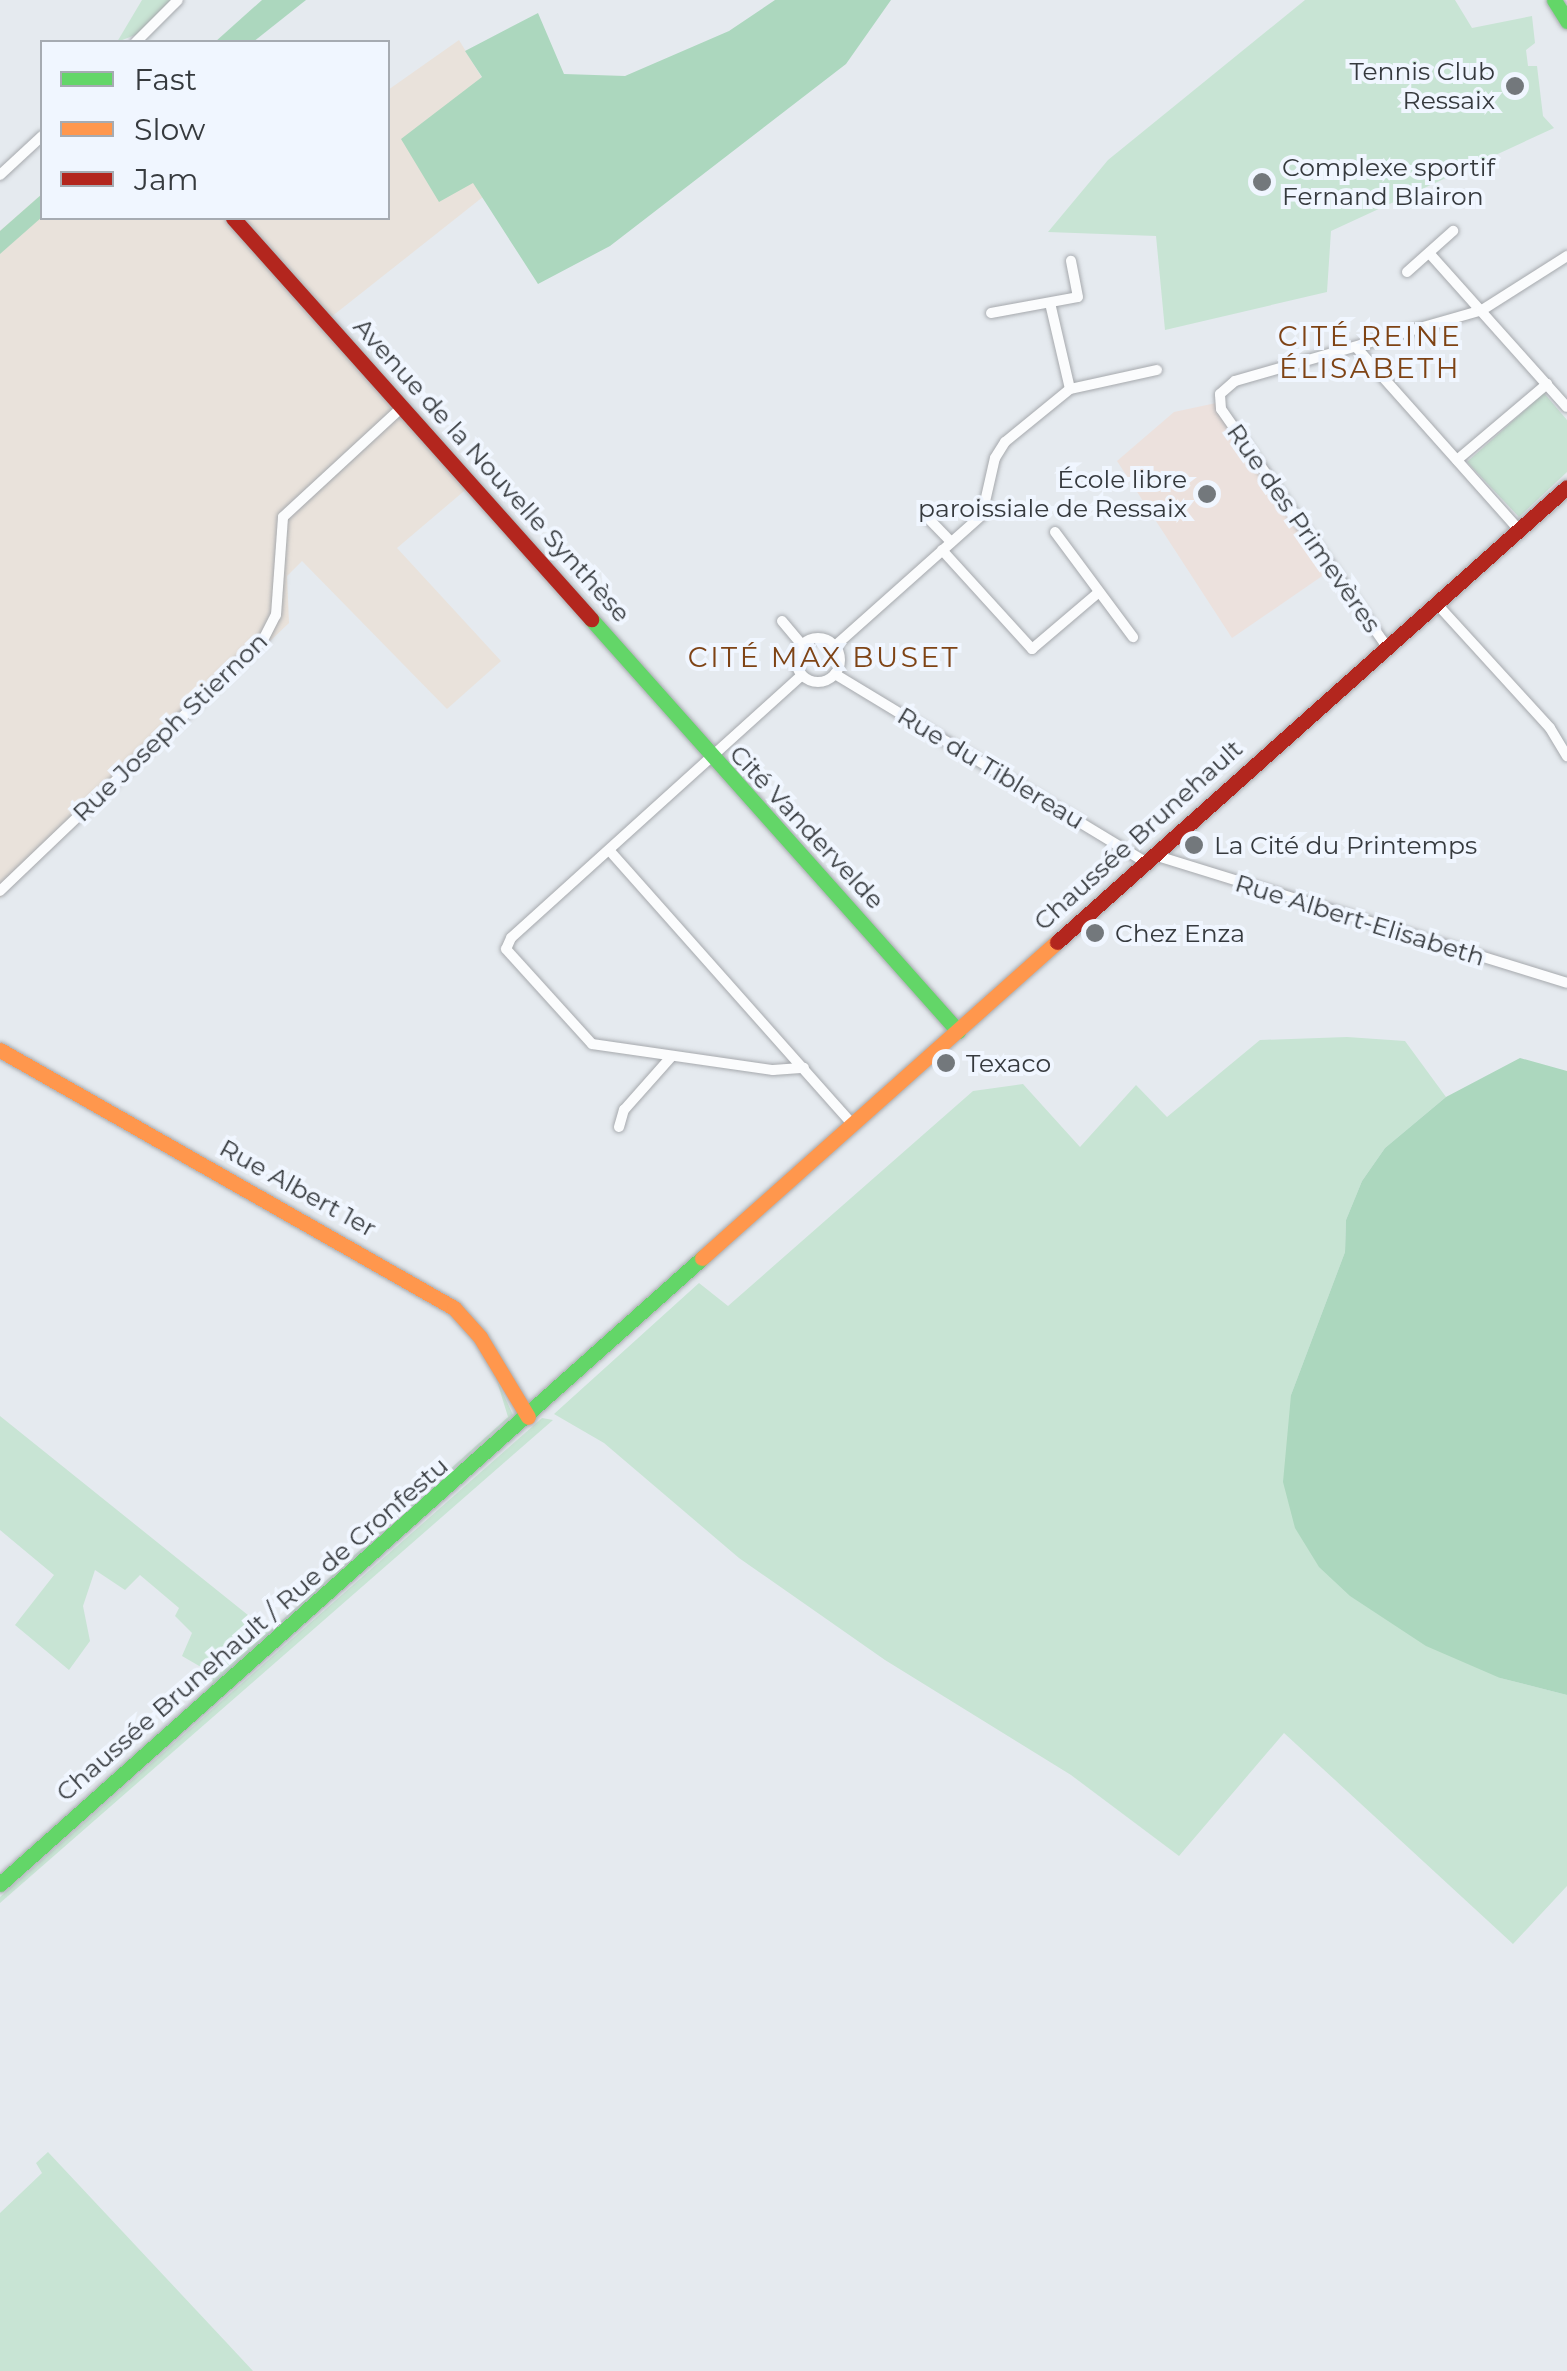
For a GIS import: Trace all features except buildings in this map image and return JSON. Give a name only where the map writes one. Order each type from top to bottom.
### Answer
[{"type":"main road","points":[[1554,0],[1567,21]]},
{"type":"main road","name":"Avenue de la Nouvelle Synthèse","points":[[236,220],[714,756]]},
{"type":"main road","name":"Chaussée Brunehault","points":[[532,1413],[1567,487]]},
{"type":"main road","name":"Cité Vandervelde","points":[[714,756],[958,1031]]},
{"type":"main road","name":"Rue Albert 1er","points":[[0,1050],[454,1308],[480,1337],[532,1413]]},
{"type":"main road","name":"Chaussée Brunehault / Rue de Cronfestu","points":[[0,1884],[532,1413]]},
{"type":"street","points":[[138,40],[178,0]]},
{"type":"street","points":[[0,175],[40,138]]},
{"type":"street","points":[[1407,272],[1453,230]]},
{"type":"street","points":[[1430,254],[1567,406]]},
{"type":"street","points":[[1519,530],[1356,347],[1482,310],[1567,256]]},
{"type":"street","points":[[991,312],[1078,297],[1071,261]]},
{"type":"street","points":[[1050,304],[1070,389]]},
{"type":"street","name":"Rue des Primevères","points":[[1356,347],[1235,381],[1220,394],[1221,409],[1387,647]]},
{"type":"street","points":[[835,646],[986,507],[998,450],[1070,389],[1157,370]]},
{"type":"street","points":[[1457,460],[1547,384]]},
{"type":"street","name":"Rue Joseph Stiernon","points":[[0,890],[263,640],[276,615],[283,517],[402,408]]},
{"type":"street","points":[[929,518],[947,546],[1032,649],[1099,592]]},
{"type":"street","points":[[1054,532],[1133,637]]},
{"type":"street","points":[[1436,603],[1550,728],[1567,756]]},
{"type":"street","points":[[782,621],[802,645]]},
{"type":"street","points":[[822,638],[835,646],[840,660],[835,674],[818,682],[802,675],[797,656],[802,645],[822,638]]},
{"type":"street","name":"Rue du Tiblereau","points":[[835,674],[1150,858]]},
{"type":"street","points":[[714,756],[802,675]]},
{"type":"street","name":"Cité Vandervelde","points":[[714,756],[511,938],[508,954],[592,1044],[804,1068]]},
{"type":"street","points":[[609,850],[852,1124]]},
{"type":"street","name":"Rue Albert-Elisabeth","points":[[1150,858],[1567,983]]},
{"type":"street","points":[[619,1128],[624,1110],[672,1056]]},
{"type":"shaded area","points":[[459,40],[531,159],[321,325],[470,486],[397,548],[501,661],[447,709],[302,561],[287,576],[289,623],[0,898],[0,231],[40,196],[40,220],[390,220],[390,89]]},
{"type":"shaded area","name":"École libre paroissiale de Ressaix","points":[[1216,403],[1328,572],[1232,638],[1117,461],[1174,412]]},
{"type":"green space","points":[[142,0],[171,0],[138,34],[118,40]]},
{"type":"green space","points":[[262,0],[306,0],[256,40],[217,40]]},
{"type":"green space","points":[[775,0],[891,0],[846,64],[610,246],[538,284],[473,183],[439,202],[401,139],[482,77],[465,51],[538,13],[564,74],[625,76],[729,31]]},
{"type":"green space","name":"Complexe sportif Fernand Blairon","points":[[1305,0],[1455,0],[1472,28],[1532,16],[1535,43],[1526,50],[1528,66],[1537,66],[1543,116],[1554,128],[1331,231],[1327,292],[1165,330],[1156,236],[1048,232],[1108,160]]},
{"type":"green space","points":[[40,196],[40,219],[0,254],[0,231]]},
{"type":"green space","points":[[1544,393],[1567,420],[1567,472],[1519,517],[1467,462]]},
{"type":"green space","points":[[1347,1037],[1405,1041],[1446,1097],[1385,1148],[1362,1181],[1346,1220],[1345,1252],[1291,1395],[1500,1678],[1567,1695],[1567,1886],[1513,1944],[1284,1733],[1179,1856],[1071,1775],[885,1660],[739,1558],[604,1443],[554,1414],[699,1283],[728,1306],[973,1091],[1023,1084],[1080,1147],[1136,1085],[1167,1117],[1260,1040]]},
{"type":"green space","points":[[1520,1058],[1567,1071],[1567,1695],[1500,1678],[1426,1646],[1350,1596],[1319,1567],[1295,1528],[1283,1482],[1291,1395],[1345,1252],[1346,1220],[1362,1181],[1385,1148],[1446,1097]]},
{"type":"green space","points":[[496,1378],[513,1415],[209,1688],[213,1682],[201,1667],[182,1656],[192,1633],[175,1616],[179,1608],[140,1575],[125,1590],[95,1570],[83,1606],[90,1641],[69,1670],[15,1625],[54,1575],[0,1530],[0,1416],[269,1632],[508,1417]]},
{"type":"green space","points":[[542,1418],[553,1420],[0,1903],[0,1897]]},
{"type":"green space","points":[[48,2152],[253,2371],[0,2371],[0,2213],[42,2173],[36,2163]]},
{"type":"traffic: fast","points":[[1554,0],[1567,21]]},
{"type":"traffic: fast","points":[[591,619],[958,1031]]},
{"type":"traffic: fast","points":[[0,1884],[702,1258]]},
{"type":"traffic: slow","points":[[702,1258],[1057,942]]},
{"type":"traffic: slow","points":[[0,1050],[454,1308],[480,1337],[528,1417]]},
{"type":"traffic: jam","points":[[235,220],[591,619]]},
{"type":"traffic: jam","points":[[1057,942],[1567,487]]},
{"type":"place","name":"Tennis Club Ressaix","points":[[1515,86]]},
{"type":"place","name":"Complexe sportif Fernand Blairon","points":[[1262,182]]},
{"type":"place","name":"École libre paroissiale de Ressaix","points":[[1207,494]]},
{"type":"place","name":"La Cité du Printemps","points":[[1194,845]]},
{"type":"place","name":"Chez Enza","points":[[1095,933]]},
{"type":"place","name":"Texaco","points":[[946,1063]]},
{"type":"district","name":"CITÉ REINE ÉLISABETH","points":[[1370,352]]},
{"type":"district","name":"CITÉ MAX BUSET","points":[[824,657]]}]
